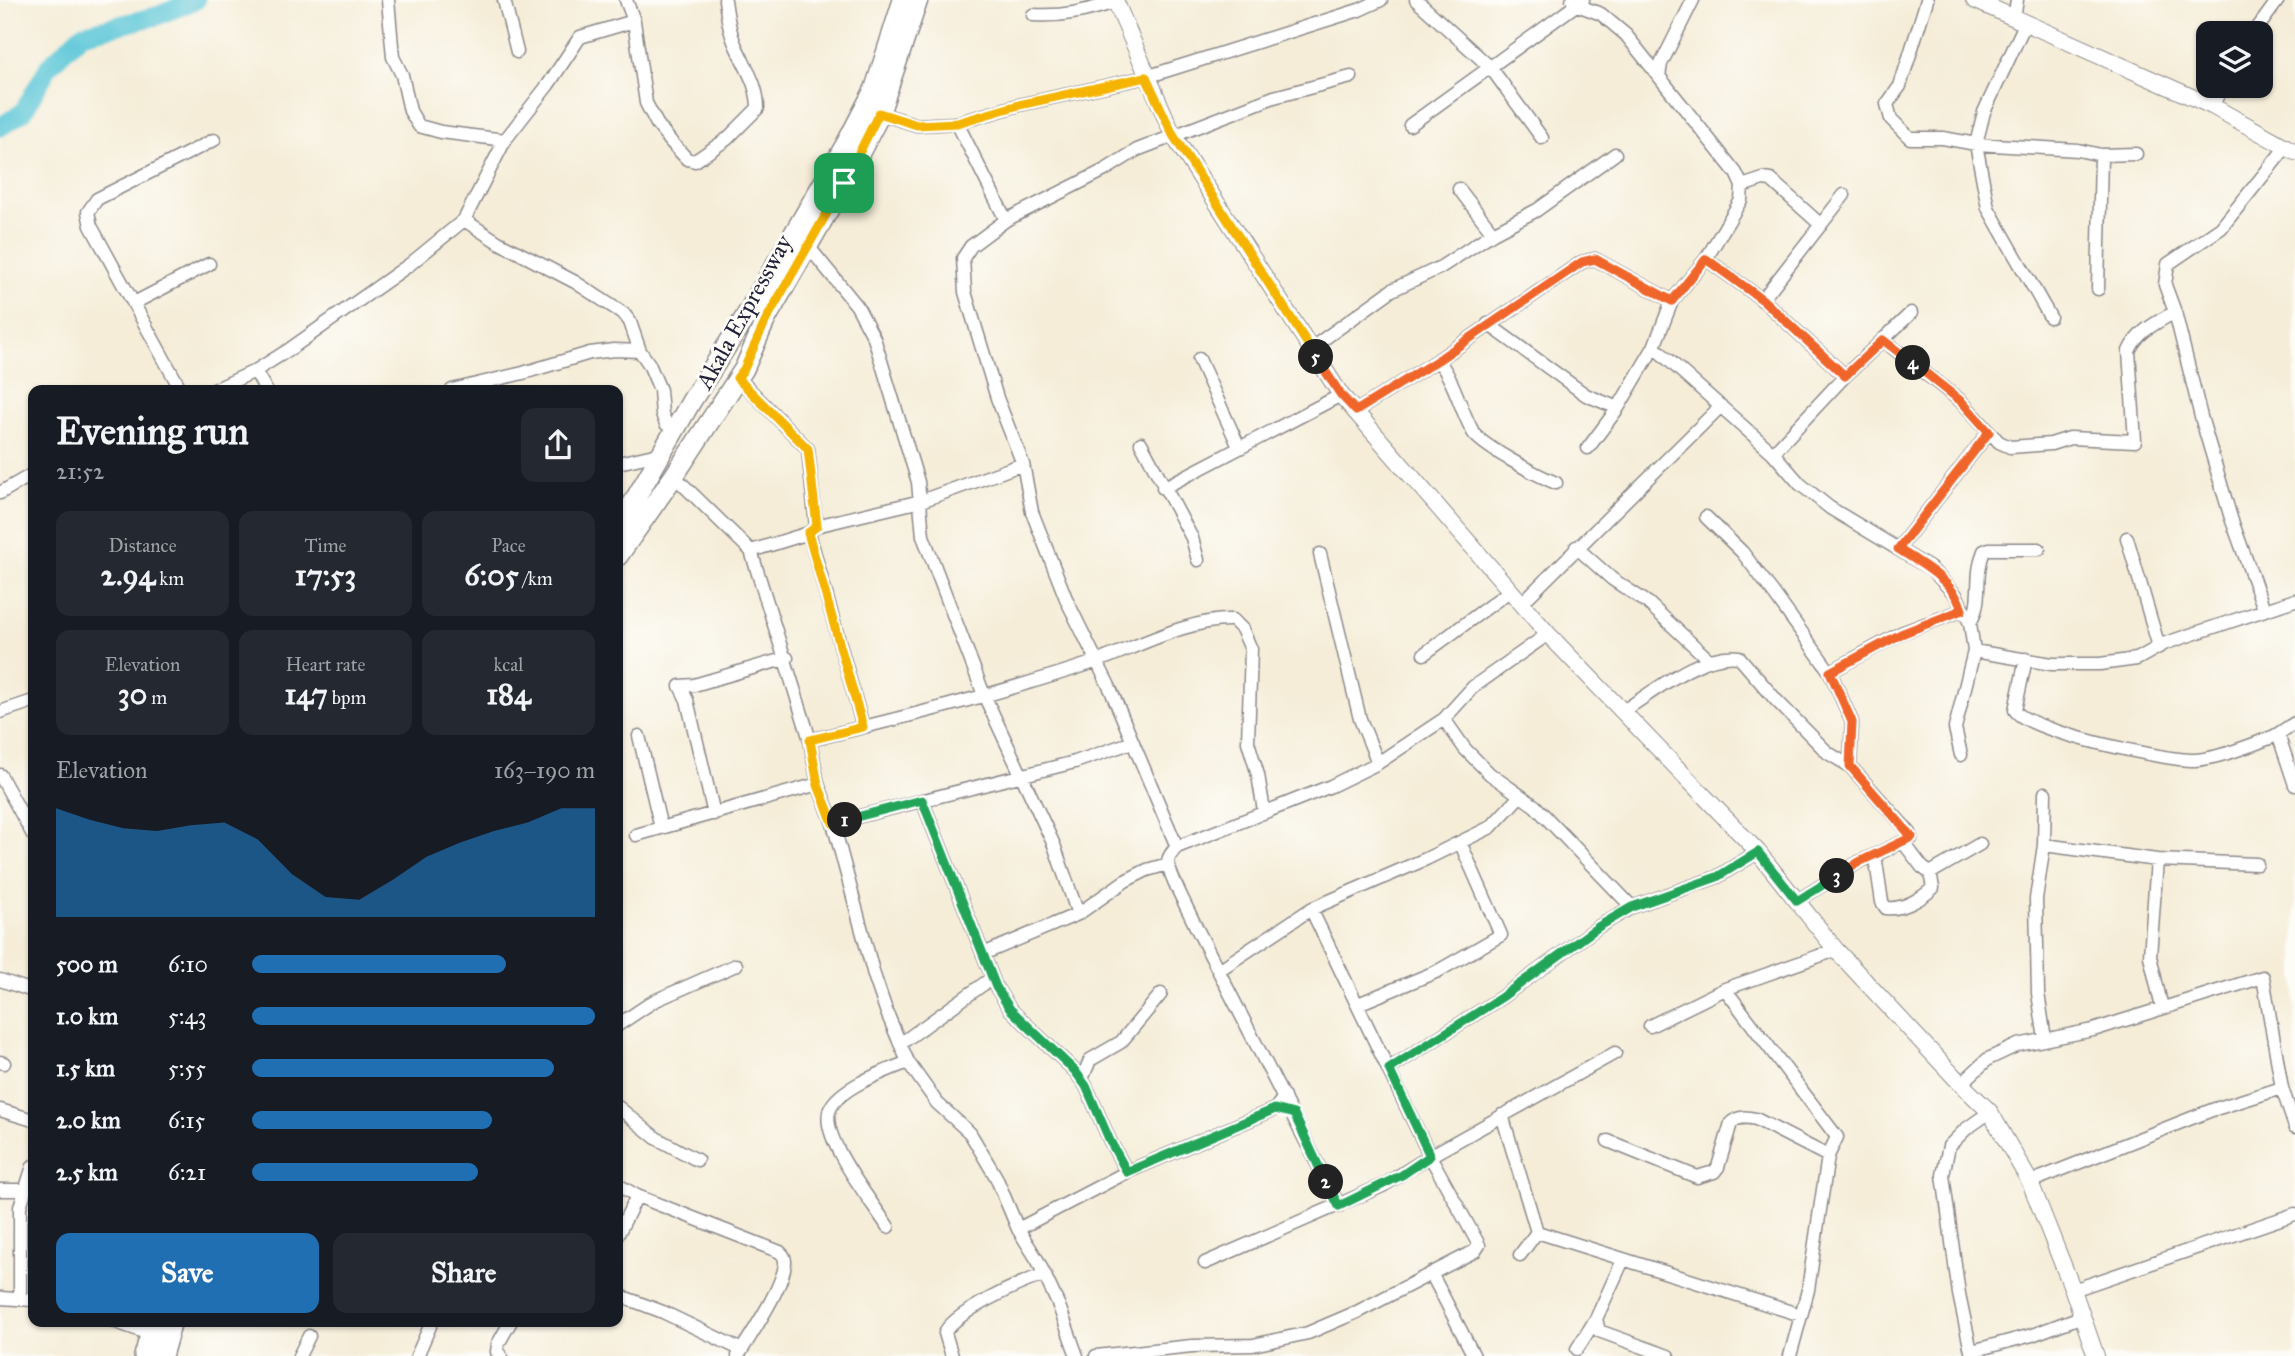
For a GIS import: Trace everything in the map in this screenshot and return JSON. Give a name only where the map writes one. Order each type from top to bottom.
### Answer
[{"type":"main road","name":"Akala Expressway","points":[[623,521],[692,400],[744,319],[857,122],[875,88],[903,0]]},
{"type":"main road","name":"Akala Expressway","points":[[623,549],[741,373],[766,320],[844,183],[879,113],[919,0]]},
{"type":"main road","points":[[713,368],[741,373]]},
{"type":"main road","points":[[692,400],[714,415]]},
{"type":"main road","points":[[162,1356],[170,1327]]},
{"type":"main road","points":[[144,1356],[152,1328]]},
{"type":"street","points":[[388,0],[393,57],[402,75],[410,111],[419,126],[441,132],[505,140]]},
{"type":"street","points":[[504,0],[517,52]]},
{"type":"street","points":[[626,0],[634,21],[646,103],[657,124],[672,143],[687,159],[695,161],[727,139],[758,107],[758,97],[748,67],[729,27],[725,0]]},
{"type":"street","points":[[879,113],[917,125],[957,123],[1019,105],[1146,77],[1359,10],[1381,0]]},
{"type":"street","points":[[1416,0],[1491,68],[1542,138]]},
{"type":"street","points":[[1659,76],[1661,64],[1693,0]]},
{"type":"street","points":[[1927,0],[1900,86],[1887,104],[1891,119],[1910,138],[1943,138],[1976,144],[2078,150],[2101,155],[2136,154]]},
{"type":"street","points":[[1974,0],[2212,106],[2290,150],[2221,228],[2168,264],[2165,285],[2175,312],[2201,417],[2231,518],[2264,609]]},
{"type":"street","points":[[2018,0],[2020,21],[1984,112],[1976,144],[1988,208],[2050,317]]},
{"type":"street","points":[[2262,21],[2277,0]]},
{"type":"street","points":[[1033,15],[1054,17],[1079,13],[1115,1],[1173,135],[1341,395],[1548,634],[1758,852],[1836,950],[1990,1112],[2030,1182],[2096,1356]]},
{"type":"street","points":[[1410,125],[1578,2],[1601,13],[1626,35],[1736,173],[1742,186],[1741,200],[1706,259],[1672,301],[1654,347],[1618,408],[1588,448]]},
{"type":"street","points":[[225,385],[255,371],[396,275],[464,219],[505,140],[548,85],[580,37],[634,21]]},
{"type":"street","points":[[1177,847],[1110,688],[1067,601],[1032,512],[1023,464],[997,398],[965,292],[963,258],[971,246],[1006,220],[1105,170],[1137,150],[1274,97],[1350,76]]},
{"type":"street","points":[[2212,106],[2216,98]]},
{"type":"street","points":[[957,123],[1006,220]]},
{"type":"street","points":[[178,385],[88,219],[91,205],[97,199],[214,140]]},
{"type":"street","points":[[1310,349],[1392,290],[1441,267],[1493,233],[1537,210],[1615,154]]},
{"type":"street","points":[[2098,289],[2101,155]]},
{"type":"street","points":[[1742,186],[1763,179],[1771,180],[1821,225]]},
{"type":"street","points":[[1459,188],[1493,233]]},
{"type":"street","points":[[1762,300],[1844,195]]},
{"type":"street","points":[[464,219],[498,242],[575,282],[624,314],[660,390],[666,425],[676,429]]},
{"type":"street","points":[[808,246],[857,306],[874,338],[918,482],[923,536],[984,695],[1054,845],[1078,914]]},
{"type":"street","points":[[1356,411],[1438,360],[1582,262],[1595,259],[1672,301]]},
{"type":"street","points":[[1706,259],[1762,300],[1845,376]]},
{"type":"street","points":[[134,303],[209,264]]},
{"type":"street","points":[[1883,340],[1962,402],[1999,442],[2010,447],[2050,444],[2070,438],[2135,441],[2129,351],[2141,333],[2175,312]]},
{"type":"street","points":[[1773,453],[1845,376],[1911,313]]},
{"type":"street","points":[[1488,324],[1586,395],[1618,408]]},
{"type":"street","points":[[1654,347],[1773,453],[1800,484],[1830,508],[1931,569],[1961,605],[1970,623],[1974,650],[1955,728],[1961,755]]},
{"type":"street","points":[[473,385],[590,353],[640,351]]},
{"type":"street","points":[[1199,359],[1239,447]]},
{"type":"street","points":[[1438,360],[1449,374],[1475,436],[1536,475],[1556,483]]},
{"type":"street","points":[[255,371],[263,385]]},
{"type":"street","points":[[741,373],[808,449],[813,529],[863,727]]},
{"type":"street","points":[[1163,488],[1341,395]]},
{"type":"street","points":[[1522,603],[1721,406]]},
{"type":"street","points":[[1898,549],[1989,432]]},
{"type":"street","points":[[1141,443],[1192,538],[1198,560]]},
{"type":"street","points":[[623,462],[663,453]]},
{"type":"street","points":[[751,551],[919,497],[934,496],[1023,464]]},
{"type":"street","points":[[674,476],[751,551],[787,658],[810,740],[818,785],[833,823],[873,975],[900,1044],[908,1062],[937,1103],[970,1133],[996,1177],[1018,1229],[1045,1275],[1077,1356]]},
{"type":"street","points":[[0,494],[28,477]]},
{"type":"street","points":[[1706,517],[1742,552],[1830,672],[1852,722],[1850,766]]},
{"type":"street","points":[[2127,538],[2159,647]]},
{"type":"street","points":[[1576,547],[1612,579],[1648,603],[1708,659]]},
{"type":"street","points":[[1970,623],[1976,612],[1977,577],[1984,551],[2039,549]]},
{"type":"street","points":[[1320,554],[1360,719],[1378,763]]},
{"type":"street","points":[[1830,672],[1961,605],[1977,589]]},
{"type":"street","points":[[1424,654],[1511,590]]},
{"type":"street","points":[[1974,650],[2052,664],[2100,664],[2137,659],[2159,647],[2295,600]]},
{"type":"street","points":[[810,740],[984,695],[1096,662],[1155,638],[1221,619],[1233,620],[1242,629],[1251,649],[1248,742],[1258,775],[1264,811]]},
{"type":"street","points":[[1339,1206],[1195,925],[1168,863],[1169,857],[1177,847],[1331,786],[1378,763],[1444,719],[1473,687],[1548,634]]},
{"type":"street","points":[[1623,711],[1708,659],[1739,657],[1776,700],[1828,753],[1850,766],[1910,833],[1911,838],[1859,862],[1797,901]]},
{"type":"street","points":[[714,814],[687,700],[680,686],[694,685],[787,658]]},
{"type":"street","points":[[2026,659],[2015,710],[2020,717],[2040,726],[2125,750],[2169,759],[2196,760],[2213,757],[2278,734],[2295,723]]},
{"type":"street","points":[[0,712],[28,703]]},
{"type":"street","points":[[1444,719],[1465,749],[1490,774],[1535,806],[1632,907]]},
{"type":"street","points":[[2278,734],[2295,785]]},
{"type":"street","points":[[639,736],[661,828]]},
{"type":"street","points":[[833,823],[1022,773],[1075,762],[1133,742]]},
{"type":"street","points":[[0,775],[28,813]]},
{"type":"street","points":[[636,835],[818,785]]},
{"type":"street","points":[[2045,793],[2044,845],[2036,899],[2038,993],[2045,1039]]},
{"type":"street","points":[[1219,970],[1311,909],[1491,827],[1519,797]]},
{"type":"street","points":[[922,800],[992,978],[1010,1009],[1082,1079],[1127,1172]]},
{"type":"street","points":[[1358,1004],[1438,971],[1501,934],[1460,842]]},
{"type":"street","points":[[1875,855],[1882,902],[1886,908],[1899,908],[1927,894],[1933,888],[1930,873],[1903,842]]},
{"type":"street","points":[[1930,873],[1980,844]]},
{"type":"street","points":[[2044,845],[2157,860],[2257,864]]},
{"type":"street","points":[[1389,1069],[1502,997],[1598,927],[1632,907],[1717,877],[1758,852]]},
{"type":"street","points":[[2157,860],[2150,956],[2162,1008]]},
{"type":"street","points":[[983,954],[1078,914],[1125,881],[1168,863]]},
{"type":"street","points":[[1096,1356],[1144,1349],[1218,1351],[1308,1334],[1432,1275],[1475,1251],[1479,1245],[1430,1156],[1358,1004],[1322,937],[1311,909]]},
{"type":"street","points":[[1650,1026],[1725,989],[1836,950]]},
{"type":"street","points":[[623,1022],[654,1001],[736,965]]},
{"type":"street","points":[[1961,1084],[1989,1059],[2018,1045],[2093,1030],[2263,977],[2282,1088],[2295,1127]]},
{"type":"street","points":[[900,1044],[992,978]]},
{"type":"street","points":[[0,980],[28,989]]},
{"type":"street","points":[[1725,989],[1837,1137],[1828,1156],[1808,1290],[1790,1356]]},
{"type":"street","points":[[1082,1079],[1090,1060],[1121,1042],[1161,995]]},
{"type":"street","points":[[1205,1263],[1393,1180],[1430,1156],[1615,1053]]},
{"type":"street","points":[[888,1227],[835,1145],[827,1118],[831,1106],[850,1089],[865,1079],[908,1062]]},
{"type":"street","points":[[2030,1182],[2212,1110],[2282,1088]]},
{"type":"street","points":[[1018,1229],[1127,1172],[1275,1109],[1284,1097]]},
{"type":"street","points":[[1275,1109],[1294,1114]]},
{"type":"street","points":[[0,1110],[28,1118]]},
{"type":"street","points":[[623,1111],[656,1138],[697,1160]]},
{"type":"street","points":[[1990,1112],[1966,1129],[1949,1146],[1943,1175],[1959,1294],[1972,1353],[2082,1316]]},
{"type":"street","points":[[1502,1115],[1537,1233]]},
{"type":"street","points":[[1608,1141],[1697,1177],[1714,1172],[1718,1167],[1731,1123],[1735,1119],[1748,1117],[1828,1156]]},
{"type":"street","points":[[0,1298],[27,1299],[20,1207],[28,1179]]},
{"type":"street","points":[[623,1188],[780,1252],[786,1262],[779,1284],[740,1353],[663,1312],[623,1297]]},
{"type":"street","points":[[0,1190],[24,1190]]},
{"type":"street","points":[[623,1224],[637,1195]]},
{"type":"street","points":[[2073,1290],[2295,1214]]},
{"type":"street","points":[[1537,1233],[1801,1315]]},
{"type":"street","points":[[1520,1255],[1537,1233]]},
{"type":"street","points":[[1577,1349],[1596,1319],[1623,1260]]},
{"type":"street","points":[[952,1356],[946,1333],[951,1323],[1007,1289],[1029,1278],[1045,1275]]},
{"type":"street","points":[[1432,1275],[1474,1356]]},
{"type":"street","points":[[1596,1319],[1599,1331],[1668,1356]]},
{"type":"street","points":[[417,1356],[430,1327]]},
{"type":"street","points":[[501,1356],[498,1344],[508,1327]]},
{"type":"street","points":[[299,1356],[309,1336]]},
{"type":"street","points":[[1255,1345],[1267,1356]]},
{"type":"waterway","points":[[0,127],[23,112],[49,66],[82,34],[157,16],[196,0]]},
{"type":"route","points":[[1146,77],[1173,135],[1213,201],[1341,395],[1356,411],[1438,360],[1582,262],[1595,259],[1672,301],[1706,259],[1763,300],[1845,376],[1883,340],[1962,402],[1989,432],[1958,468],[1949,484],[1898,549],[1931,569],[1956,595],[1962,610],[1901,634],[1830,672],[1852,722],[1850,766],[1912,837],[1859,862],[1797,901],[1758,852],[1717,877],[1632,907],[1598,927],[1502,997],[1389,1069],[1430,1156],[1384,1185],[1339,1206],[1294,1114],[1275,1109],[1127,1172],[1086,1086],[1075,1071],[1010,1009],[996,987],[922,800],[833,823],[818,785],[810,740],[863,727],[808,533],[817,526],[808,449],[737,378],[744,369],[766,320],[844,183],[879,113],[917,125],[957,123],[1019,105],[1146,77]]}]
